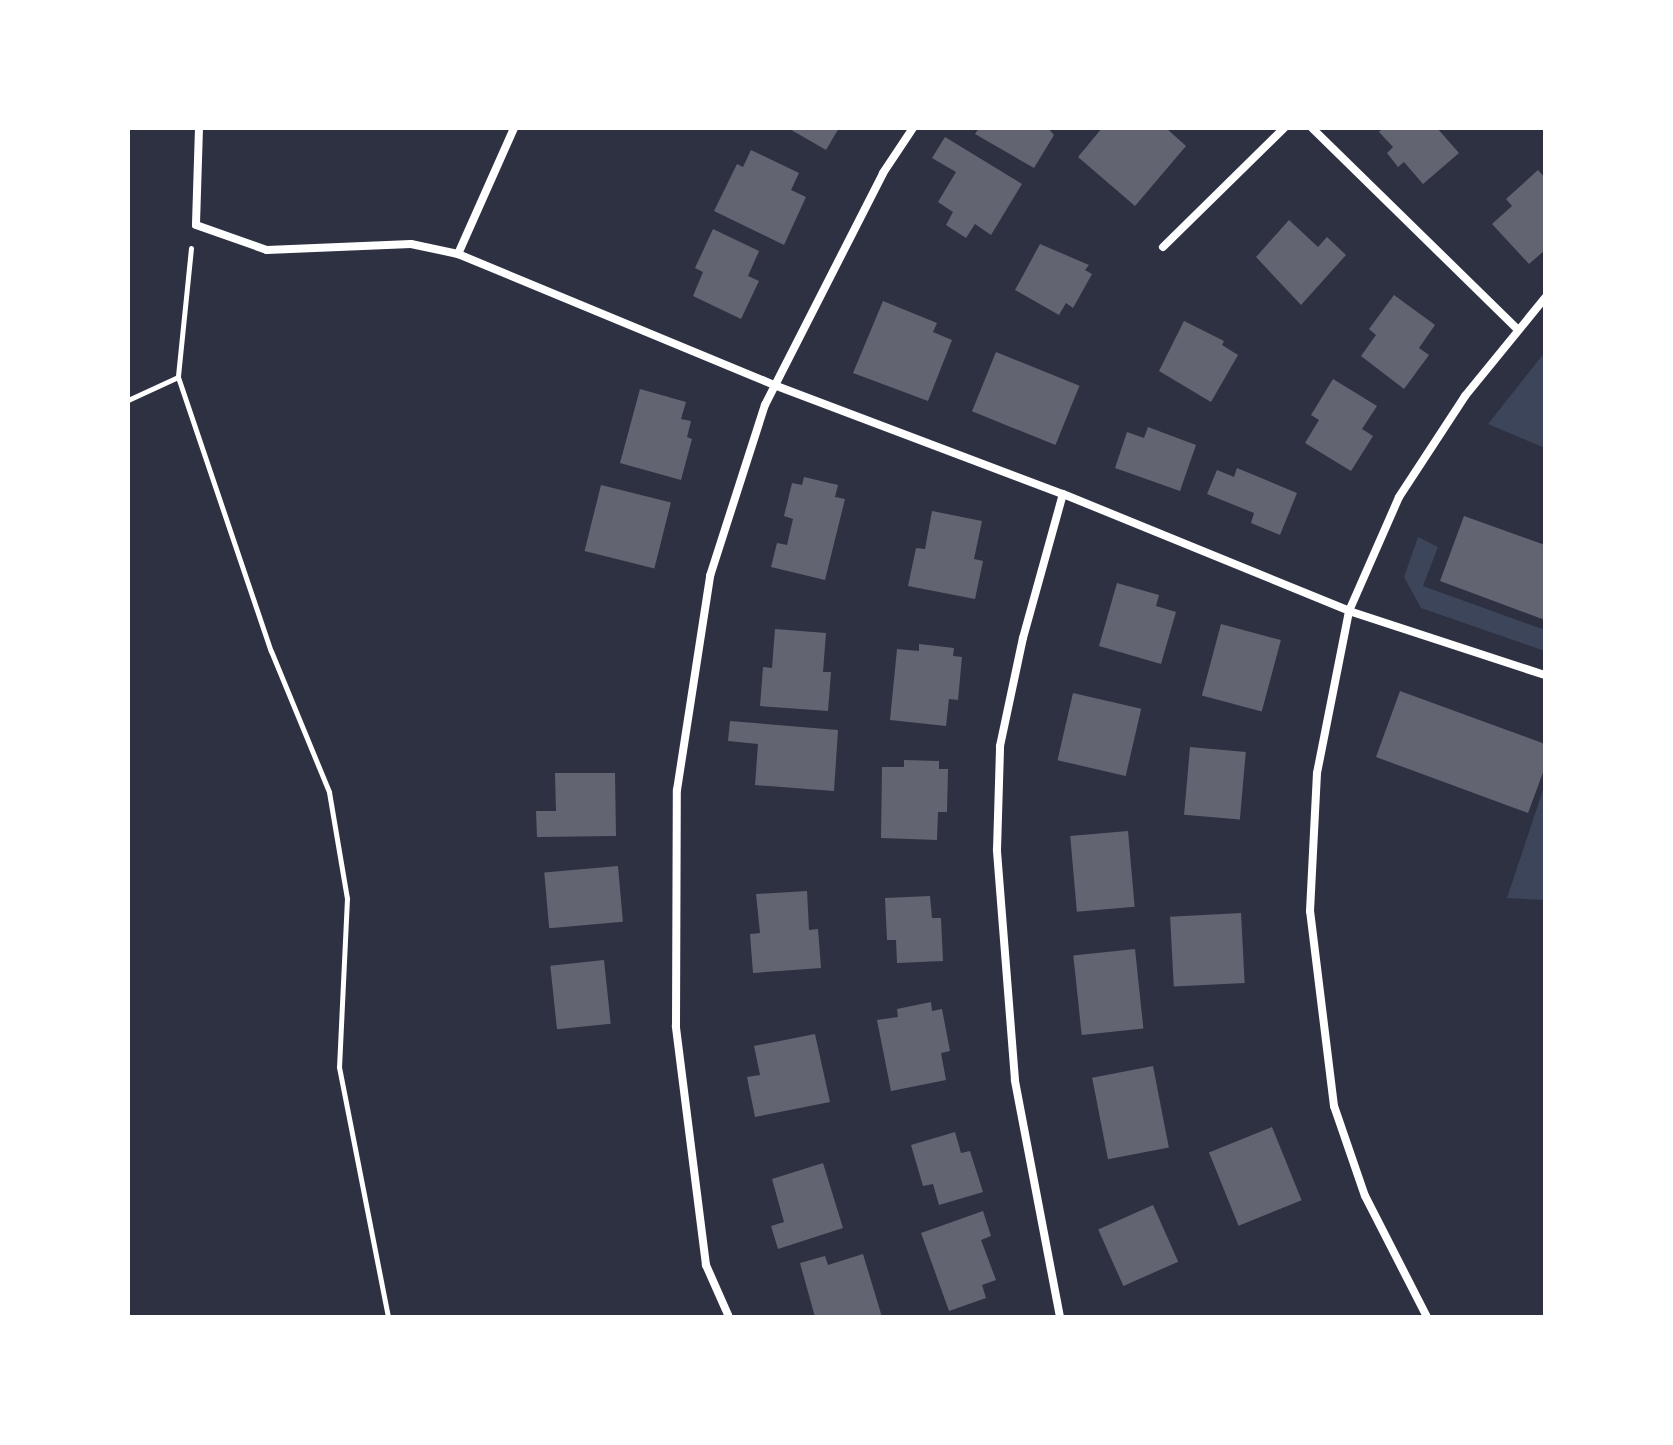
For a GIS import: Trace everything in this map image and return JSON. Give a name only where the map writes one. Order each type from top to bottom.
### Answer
[{"type":"street","points":[[199,128],[196,225],[267,250],[411,244],[458,254],[774,385],[1063,494],[1349,611],[1545,675]]},
{"type":"street","points":[[458,254],[514,128]]},
{"type":"street","points":[[729,1317],[706,1265],[676,1026],[677,790],[710,576],[774,385],[883,173],[913,128]]},
{"type":"street","points":[[1163,247],[1284,128]]},
{"type":"street","points":[[1312,128],[1516,328]]},
{"type":"street","points":[[1427,1317],[1365,1196],[1334,1106],[1310,911],[1317,773],[1349,611],[1399,497],[1445,423],[1516,328],[1545,298]]},
{"type":"street","points":[[1060,1317],[1015,1080],[997,850],[1000,746],[1023,638],[1063,494]]},
{"type":"path","points":[[196,225],[185,274],[178,377],[271,651],[329,792],[347,898],[339,1067],[388,1317]]},
{"type":"path","points":[[128,400],[178,377]]},
{"type":"shaded area","points":[[1545,352],[1545,448],[1488,424]]},
{"type":"shaded area","points":[[1418,537],[1438,547],[1423,586],[1545,630],[1545,651],[1421,608],[1404,577]]},
{"type":"shaded area","points":[[1545,784],[1545,900],[1507,898]]},
{"type":"building","points":[[788,128],[839,128],[826,150]]},
{"type":"building","points":[[979,128],[1048,128],[1054,135],[1034,168],[975,134]]},
{"type":"building","points":[[1102,128],[1166,128],[1186,146],[1135,206],[1078,157]]},
{"type":"building","points":[[1383,128],[1437,128],[1459,153],[1423,184],[1404,162],[1398,167],[1387,153],[1393,147],[1379,132]]},
{"type":"building","points":[[945,137],[1022,184],[991,235],[975,224],[966,238],[946,225],[953,212],[938,202],[956,172],[932,158]]},
{"type":"building","points":[[751,150],[799,173],[791,190],[806,197],[784,245],[714,211],[737,164],[743,167]]},
{"type":"building","points":[[1538,170],[1545,178],[1545,250],[1529,264],[1492,224],[1512,206],[1506,199]]},
{"type":"building","points":[[1289,220],[1318,247],[1327,237],[1346,255],[1301,305],[1256,257]]},
{"type":"building","points":[[713,229],[759,251],[748,276],[759,281],[741,319],[693,296],[703,272],[695,268]]},
{"type":"building","points":[[1040,244],[1089,265],[1085,270],[1092,274],[1073,308],[1066,303],[1059,315],[1015,290]]},
{"type":"building","points":[[1394,295],[1435,325],[1419,348],[1429,355],[1404,389],[1361,356],[1376,335],[1369,329]]},
{"type":"building","points":[[883,301],[937,323],[933,332],[952,340],[928,401],[853,373]]},
{"type":"building","points":[[1184,321],[1224,341],[1222,345],[1238,355],[1211,402],[1159,371]]},
{"type":"building","points":[[996,352],[1079,386],[1055,445],[972,411]]},
{"type":"building","points":[[1333,379],[1377,406],[1362,429],[1373,436],[1351,471],[1305,443],[1319,420],[1311,415]]},
{"type":"building","points":[[640,389],[686,402],[681,419],[691,421],[687,437],[692,439],[681,480],[620,463]]},
{"type":"building","points":[[1148,427],[1196,445],[1180,491],[1115,468],[1127,432],[1144,438]]},
{"type":"building","points":[[1237,468],[1297,493],[1280,535],[1251,523],[1254,513],[1207,494],[1217,470],[1234,477]]},
{"type":"building","points":[[804,477],[838,485],[835,497],[845,499],[825,580],[771,567],[777,543],[787,545],[793,519],[784,516],[792,483],[802,485]]},
{"type":"building","points":[[601,485],[671,502],[654,568],[585,551]]},
{"type":"building","points":[[932,511],[982,521],[974,559],[983,561],[975,599],[908,586],[916,548],[925,549]]},
{"type":"building","points":[[1464,516],[1545,545],[1545,620],[1440,581]]},
{"type":"building","points":[[1117,583],[1159,595],[1156,606],[1176,612],[1161,664],[1099,646]]},
{"type":"building","points":[[1221,624],[1281,640],[1262,712],[1202,695]]},
{"type":"building","points":[[775,629],[826,633],[823,672],[831,672],[828,711],[760,706],[763,667],[772,668]]},
{"type":"building","points":[[919,644],[954,648],[953,656],[962,657],[958,700],[949,699],[946,726],[890,720],[897,649],[919,651]]},
{"type":"building","points":[[1400,691],[1545,744],[1545,767],[1528,813],[1376,757]]},
{"type":"building","points":[[1073,693],[1141,709],[1126,776],[1057,760]]},
{"type":"building","points":[[730,721],[838,730],[834,791],[755,785],[758,744],[728,741]]},
{"type":"building","points":[[1190,747],[1246,752],[1240,820],[1184,815]]},
{"type":"building","points":[[904,760],[939,761],[939,769],[948,769],[947,812],[938,812],[937,840],[881,838],[882,767],[904,767]]},
{"type":"building","points":[[555,773],[615,773],[616,836],[537,837],[536,811],[556,811]]},
{"type":"building","points":[[1128,831],[1135,907],[1077,912],[1070,836]]},
{"type":"building","points":[[618,866],[623,922],[549,928],[544,872]]},
{"type":"building","points":[[807,891],[809,930],[818,929],[821,968],[753,973],[750,934],[760,933],[756,894]]},
{"type":"building","points":[[930,896],[932,918],[941,918],[943,961],[897,963],[896,940],[887,940],[885,898]]},
{"type":"building","points":[[1241,913],[1245,983],[1174,987],[1170,917]]},
{"type":"building","points":[[1135,949],[1143,1029],[1082,1035],[1073,955]]},
{"type":"building","points":[[604,960],[611,1024],[557,1029],[550,966]]},
{"type":"building","points":[[931,1002],[932,1011],[942,1009],[950,1051],[941,1053],[946,1080],[891,1091],[877,1020],[898,1017],[897,1009]]},
{"type":"building","points":[[815,1034],[830,1102],[755,1117],[747,1077],[760,1075],[754,1046]]},
{"type":"building","points":[[1153,1066],[1169,1147],[1108,1159],[1092,1078]]},
{"type":"building","points":[[1272,1127],[1302,1200],[1239,1226],[1209,1152]]},
{"type":"building","points":[[955,1132],[961,1153],[970,1151],[983,1192],[939,1205],[933,1184],[923,1186],[911,1145]]},
{"type":"building","points":[[823,1163],[843,1228],[778,1249],[771,1226],[784,1222],[772,1179]]},
{"type":"building","points":[[1153,1205],[1178,1262],[1123,1286],[1098,1229]]},
{"type":"building","points":[[983,1211],[991,1236],[981,1240],[996,1280],[982,1285],[986,1298],[949,1311],[921,1233]]},
{"type":"building","points":[[863,1254],[882,1317],[815,1317],[800,1263],[825,1256],[828,1265]]}]
